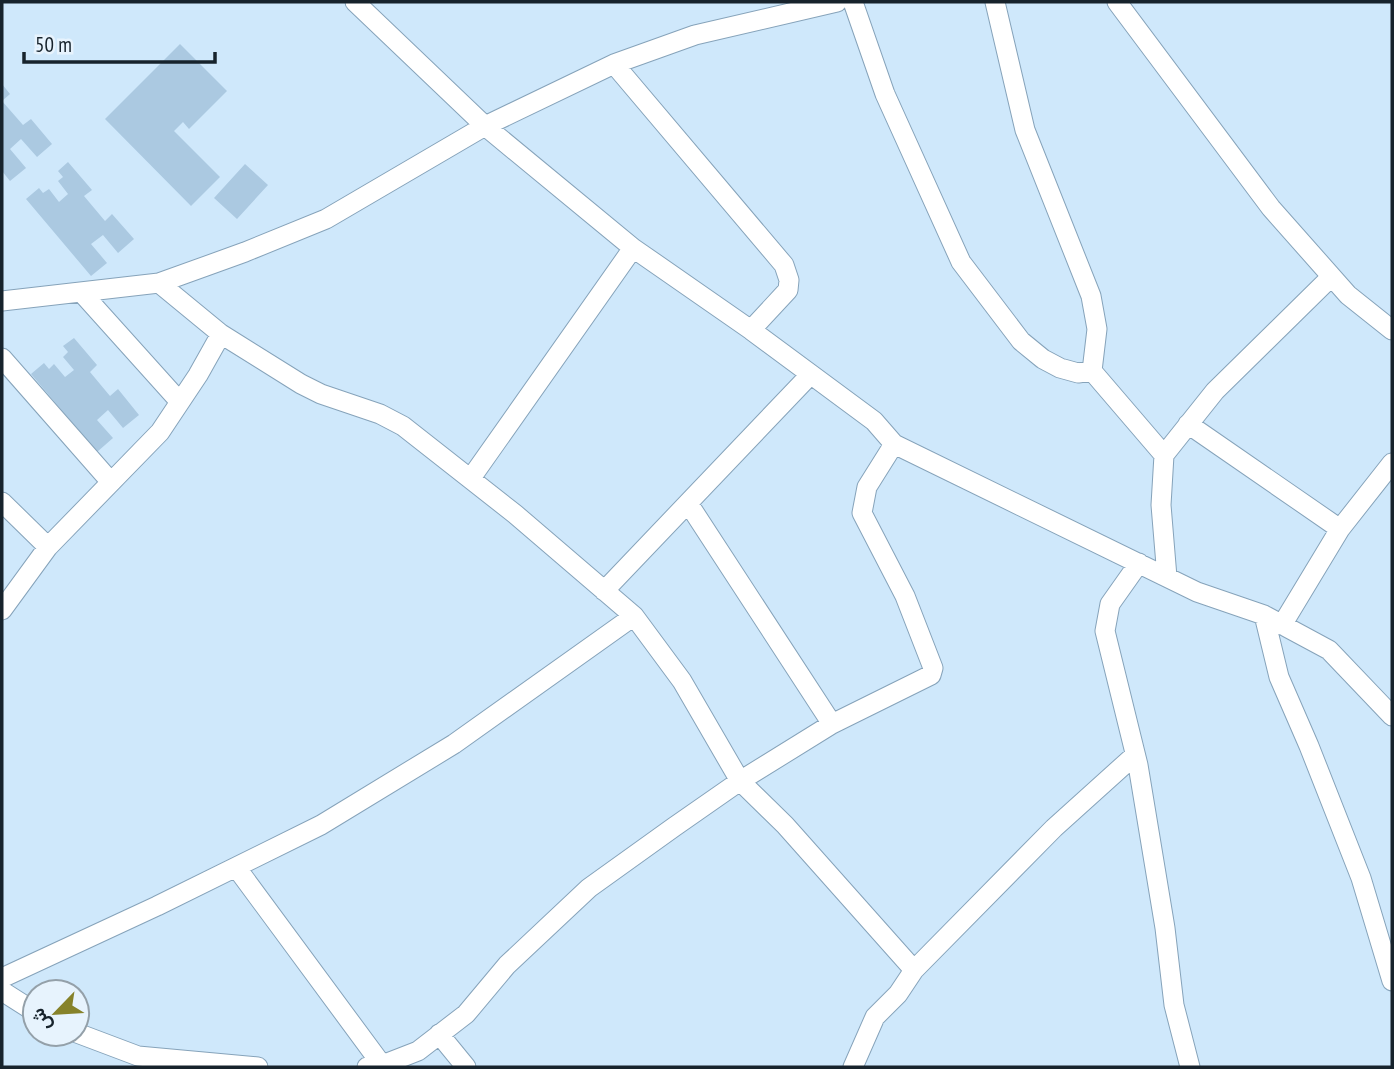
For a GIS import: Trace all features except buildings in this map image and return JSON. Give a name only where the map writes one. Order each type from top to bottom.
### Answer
[{"type":"street","points":[[355,2],[485,126],[633,248],[751,330],[874,421],[894,444],[1198,592],[1264,615],[1329,650],[1392,716]]},
{"type":"street","points":[[2,301],[159,283],[326,219],[485,126],[614,64],[695,34],[837,2]]},
{"type":"street","points":[[853,2],[886,94],[961,262],[1021,341],[1043,359],[1060,368],[1077,373],[1092,371]]},
{"type":"street","points":[[995,2],[1025,130],[1091,296],[1097,329],[1092,371],[1164,455]]},
{"type":"street","points":[[1117,2],[1271,208],[1348,295],[1392,330]]},
{"type":"street","points":[[614,64],[784,265],[789,280],[788,290],[751,330]]},
{"type":"street","points":[[471,478],[633,248]]},
{"type":"street","points":[[1167,577],[1161,505],[1164,455],[1215,391],[1331,277]]},
{"type":"street","points":[[159,283],[221,334],[311,389],[380,414],[402,426],[471,478],[634,616],[682,681],[740,781],[785,825],[914,970]]},
{"type":"street","points":[[82,293],[180,402]]},
{"type":"street","points":[[2,610],[48,547],[160,432],[221,334]]},
{"type":"street","points":[[2,358],[110,481]]},
{"type":"street","points":[[604,590],[810,374]]},
{"type":"street","points":[[1188,424],[1340,529]]},
{"type":"street","points":[[236,867],[375,1066],[418,1051],[466,1014],[507,965],[589,888],[740,781],[832,724],[926,678],[932,672],[933,668],[905,596],[862,513],[867,488],[894,444]]},
{"type":"street","points":[[1282,625],[1340,529],[1392,463]]},
{"type":"street","points":[[2,502],[48,547]]},
{"type":"street","points":[[688,503],[832,724]]},
{"type":"street","points":[[1139,564],[1110,604],[1105,631],[1135,755],[1165,928],[1174,1005],[1190,1067]]},
{"type":"street","points":[[1264,615],[1279,677],[1361,878],[1392,981]]},
{"type":"street","points":[[2,978],[321,825],[454,744],[634,616]]},
{"type":"street","points":[[853,1067],[875,1017],[898,994],[914,970],[1054,828],[1135,755]]},
{"type":"street","points":[[2,991],[21,1003]]},
{"type":"street","points":[[439,1034],[466,1067]]},
{"type":"street","points":[[91,1038],[138,1056],[258,1067]]}]
